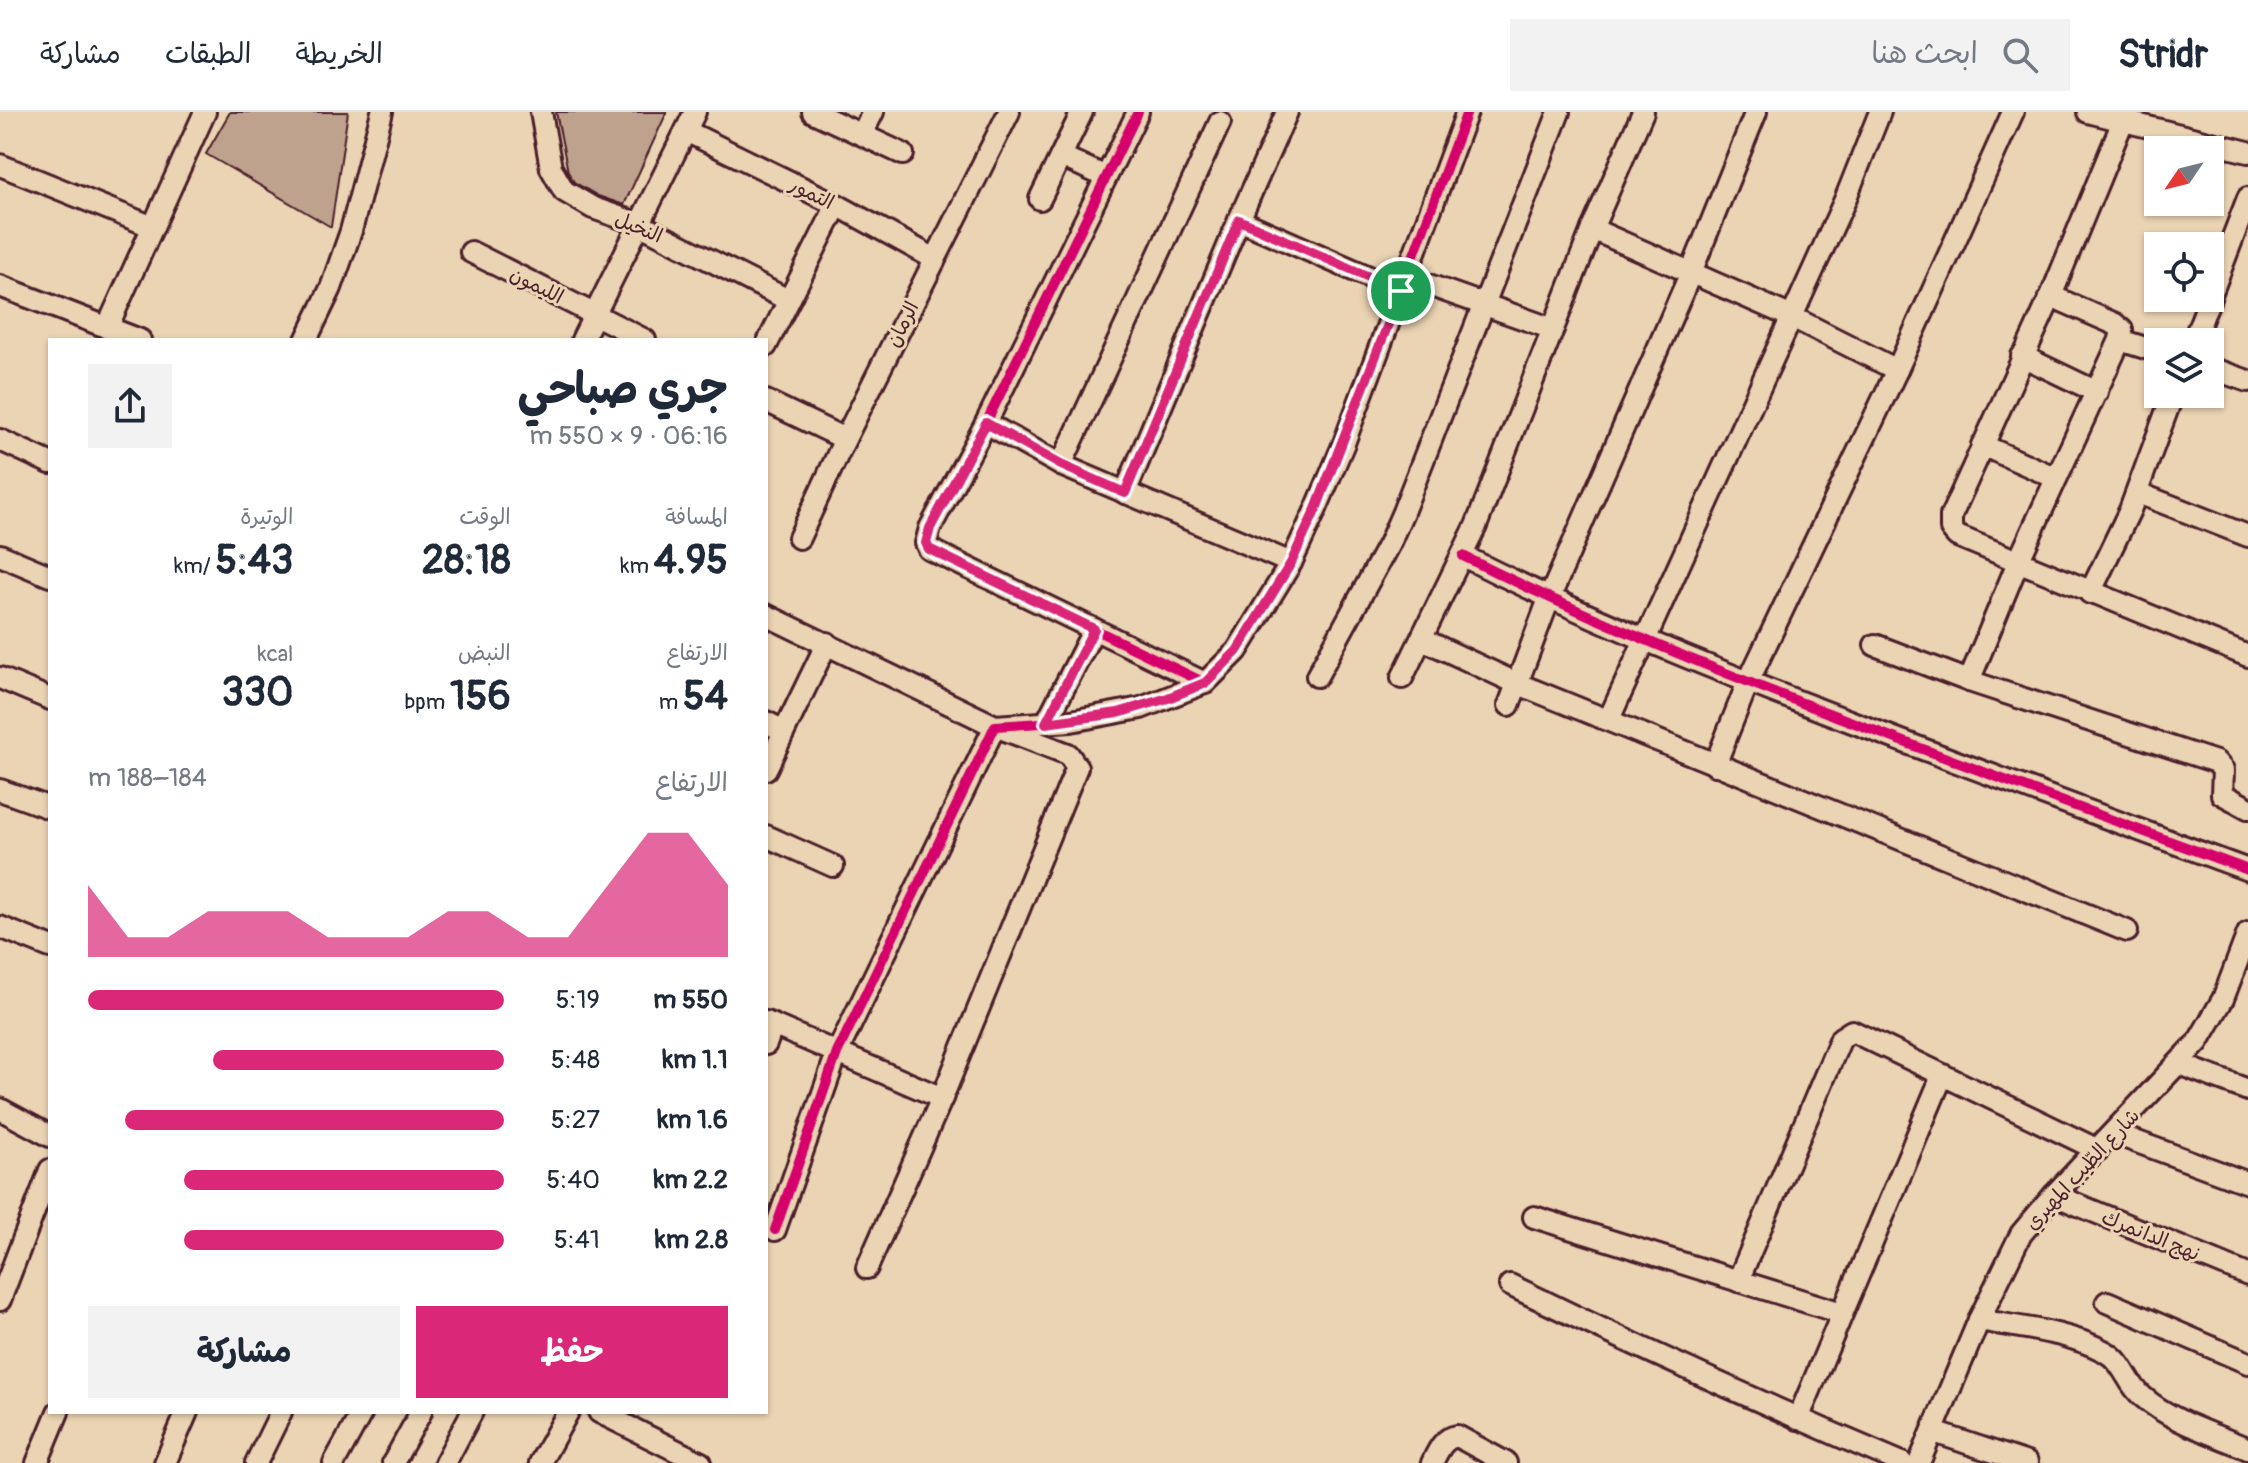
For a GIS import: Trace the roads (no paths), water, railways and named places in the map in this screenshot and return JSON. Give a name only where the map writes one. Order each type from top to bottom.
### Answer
[{"type":"street","points":[[307,338],[331,288],[351,231],[382,112]]},
{"type":"street","name":"النخيل","points":[[541,112],[551,168],[564,191],[593,208],[639,224],[788,300]]},
{"type":"street","points":[[583,338],[695,112]]},
{"type":"street","points":[[813,112],[903,154]]},
{"type":"street","points":[[862,134],[873,112]]},
{"type":"street","name":"الرمان","points":[[799,538],[845,439],[1009,112]]},
{"type":"street","points":[[1040,199],[1082,112]]},
{"type":"street","points":[[1138,112],[986,423],[930,528],[926,543],[929,549],[1205,683]]},
{"type":"street","points":[[1125,493],[1287,112]]},
{"type":"street","points":[[995,726],[1046,723],[1141,708],[1205,683],[1237,651],[1291,563],[1344,443],[1467,112]]},
{"type":"street","points":[[1317,676],[1389,544],[1559,112]]},
{"type":"street","points":[[1402,678],[1463,556],[1592,229],[1643,112]]},
{"type":"street","points":[[1509,705],[1549,599],[1692,270],[1756,112]]},
{"type":"street","points":[[1609,719],[1845,200],[1880,112]]},
{"type":"street","points":[[1715,765],[1748,682],[1897,370],[2013,112]]},
{"type":"street","points":[[2088,112],[2248,152]]},
{"type":"street","points":[[107,328],[203,113]]},
{"type":"street","points":[[2123,121],[2051,296],[1951,516],[1951,529],[1957,536],[2090,593],[2248,656]]},
{"type":"street","points":[[1061,465],[1220,122]]},
{"type":"street","name":"التمور","points":[[686,131],[837,205],[935,259]]},
{"type":"street","points":[[1061,156],[1106,177]]},
{"type":"street","points":[[0,165],[153,227]]},
{"type":"street","points":[[2224,261],[2248,198]]},
{"type":"street","points":[[768,342],[837,205]]},
{"type":"street","points":[[1239,220],[1404,284],[1486,304],[1553,329]]},
{"type":"street","points":[[1592,229],[1692,270],[1897,370]]},
{"type":"street","name":"الليمون","points":[[471,252],[641,338]]},
{"type":"street","points":[[0,286],[134,338]]},
{"type":"street","points":[[1969,681],[2018,562],[2120,340],[2122,330],[2115,324],[2051,296]]},
{"type":"street","points":[[2120,340],[2144,348]]},
{"type":"street","points":[[2022,356],[2097,392]]},
{"type":"street","points":[[2224,373],[2248,381]]},
{"type":"street","points":[[768,402],[845,439]]},
{"type":"street","points":[[2090,593],[2138,493],[2168,408]]},
{"type":"street","points":[[986,423],[1061,465],[1291,563]]},
{"type":"street","points":[[0,440],[48,462]]},
{"type":"street","points":[[1982,445],[2056,478]]},
{"type":"street","points":[[2138,493],[2248,536]]},
{"type":"street","points":[[0,555],[48,575]]},
{"type":"street","points":[[1463,556],[1644,641],[2248,870]]},
{"type":"street","points":[[768,616],[995,726],[1068,754],[1077,767],[942,1098],[867,1268]]},
{"type":"street","points":[[1046,723],[1094,629]]},
{"type":"street","points":[[1422,639],[1516,683],[2127,931]]},
{"type":"street","points":[[768,760],[775,727],[827,643]]},
{"type":"street","points":[[1875,645],[1969,681],[2216,762],[2223,770],[2222,794],[2248,808]]},
{"type":"street","points":[[0,678],[48,698]]},
{"type":"street","points":[[775,1230],[837,1053],[995,726]]},
{"type":"street","points":[[0,790],[48,807]]},
{"type":"street","points":[[768,837],[833,866]]},
{"type":"street","points":[[0,927],[48,946]]},
{"type":"street","name":"شارع الطّيب المهيري","points":[[1919,1463],[1979,1320],[2021,1234],[2179,1064],[2210,1023],[2242,968],[2248,933]]},
{"type":"street","points":[[768,1030],[837,1053],[942,1098]]},
{"type":"street","points":[[1738,1281],[1844,1034],[1852,1031],[2098,1150]]},
{"type":"street","points":[[2179,1064],[2248,1090]]},
{"type":"street","points":[[1798,1419],[1942,1076]]},
{"type":"street","points":[[0,1109],[48,1135]]},
{"type":"street","points":[[2113,1133],[2248,1183]]},
{"type":"street","points":[[0,1300],[48,1175]]},
{"type":"street","name":"نهج الدانمرك","points":[[2054,1195],[2248,1275]]},
{"type":"street","points":[[1534,1217],[1842,1313]]},
{"type":"street","points":[[1510,1285],[1798,1419],[1902,1463]]},
{"type":"street","points":[[2107,1302],[2248,1363]]},
{"type":"street","points":[[1979,1320],[2076,1338],[2105,1351],[2119,1361],[2133,1386],[2153,1405],[2248,1449]]},
{"type":"street","points":[[37,1463],[57,1414]]},
{"type":"street","points":[[165,1463],[186,1414]]},
{"type":"street","points":[[256,1463],[280,1414]]},
{"type":"street","points":[[334,1463],[361,1414]]},
{"type":"street","points":[[393,1463],[420,1414]]},
{"type":"street","points":[[445,1463],[471,1414]]},
{"type":"street","points":[[540,1463],[567,1414]]},
{"type":"street","points":[[603,1414],[701,1463]]},
{"type":"street","points":[[1934,1432],[2000,1458],[2027,1463]]},
{"type":"street","points":[[1432,1463],[1447,1439],[1457,1436],[1506,1463]]}]
